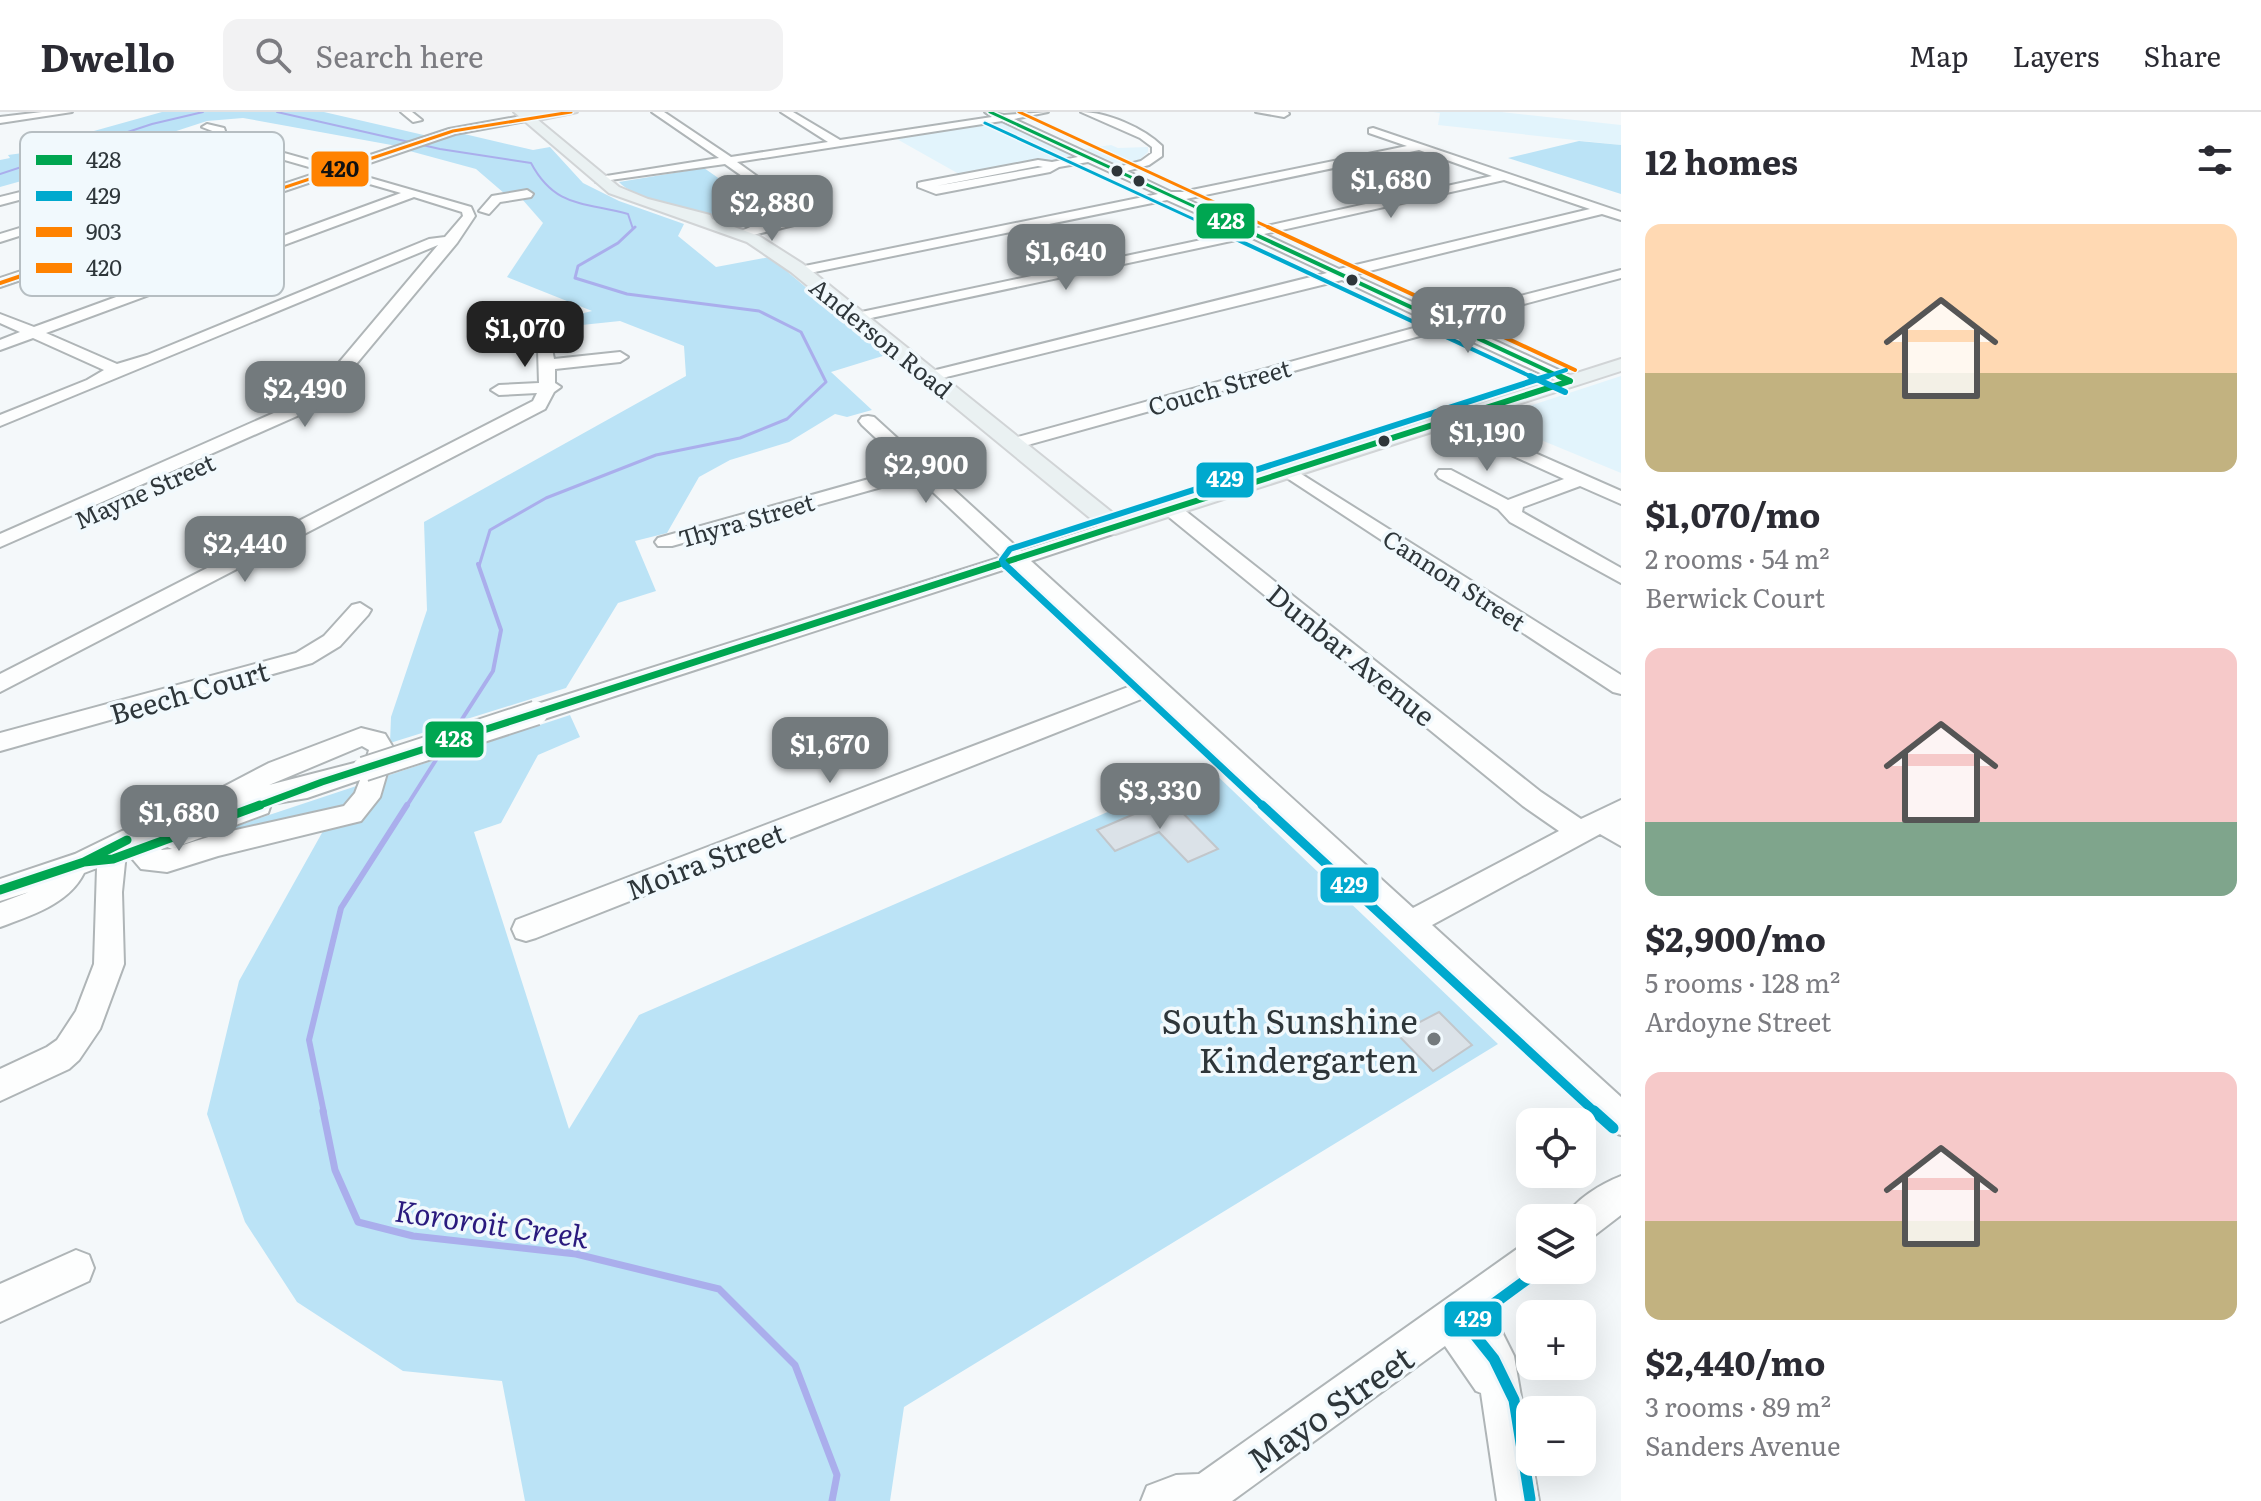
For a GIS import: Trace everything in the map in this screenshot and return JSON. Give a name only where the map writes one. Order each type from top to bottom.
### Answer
[{"type":"main road","points":[[527,115],[571,112]]},
{"type":"main road","name":"Anderson Road","points":[[527,115],[603,183],[629,197],[745,232],[798,269],[1115,527]]},
{"type":"main road","points":[[1115,527],[1621,365]]},
{"type":"street","points":[[0,120],[67,112]]},
{"type":"street","points":[[406,112],[417,120]]},
{"type":"street","points":[[657,112],[786,203]]},
{"type":"street","points":[[990,112],[1570,381]]},
{"type":"street","points":[[603,183],[837,141],[1043,112]]},
{"type":"street","points":[[1086,112],[1144,136],[1157,146],[1158,154],[1152,159],[1119,170]]},
{"type":"street","points":[[1261,112],[1284,114]]},
{"type":"street","points":[[795,113],[837,141]]},
{"type":"street","points":[[284,187],[439,136],[527,115]]},
{"type":"street","points":[[207,127],[220,132]]},
{"type":"street","points":[[1373,131],[1621,216]]},
{"type":"street","points":[[798,269],[1420,147]]},
{"type":"street","points":[[284,157],[411,192],[471,215]]},
{"type":"street","points":[[1052,165],[1054,168],[936,190],[922,185],[1038,163],[1052,165],[1090,158]]},
{"type":"street","points":[[860,319],[1505,176]]},
{"type":"street","points":[[284,239],[411,192]]},
{"type":"street","name":"Mayne Street","points":[[0,554],[331,406],[471,215],[496,199],[527,194]]},
{"type":"street","points":[[0,201],[20,196]]},
{"type":"street","points":[[930,376],[1602,210]]},
{"type":"street","points":[[745,232],[794,221]]},
{"type":"street","points":[[0,238],[20,232]]},
{"type":"street","points":[[0,421],[117,370],[415,250],[450,245]]},
{"type":"street","name":"Mayne Street","points":[[0,541],[316,401],[413,293],[450,245]]},
{"type":"street","name":"Couch Street","points":[[1013,444],[1621,274]]},
{"type":"street","points":[[0,283],[20,276]]},
{"type":"street","points":[[0,345],[132,296]]},
{"type":"street","points":[[0,318],[117,370]]},
{"type":"street","points":[[0,684],[546,406],[554,395],[542,332],[533,321]]},
{"type":"street","points":[[499,390],[620,357]]},
{"type":"street","points":[[1453,419],[1569,481],[1621,498]]},
{"type":"street","points":[[868,421],[1014,560],[1621,1119]]},
{"type":"street","name":"Thyra Street","points":[[665,542],[920,470]]},
{"type":"street","name":"Cannon Street","points":[[1290,472],[1621,686]]},
{"type":"street","points":[[1445,474],[1518,509],[1621,577]]},
{"type":"street","points":[[1518,509],[1569,481]]},
{"type":"street","name":"Dunbar Avenue","points":[[1171,509],[1532,799],[1599,827]]},
{"type":"street","points":[[0,890],[113,853],[145,848],[322,782],[1115,527]]},
{"type":"street","name":"Beech Court","points":[[0,742],[304,658],[332,641],[360,610]]},
{"type":"street","name":"Moira Street","points":[[526,929],[1153,686]]},
{"type":"street","points":[[372,738],[382,747],[367,797],[352,814],[218,845],[167,861],[148,860],[143,855],[145,848],[224,794],[348,741],[372,738]]},
{"type":"street","points":[[0,1085],[58,1058],[68,1050],[89,1019],[109,964],[108,892],[113,853],[143,833],[242,801],[322,782]]},
{"type":"street","points":[[1410,923],[1599,827]]},
{"type":"street","points":[[82,863],[98,874],[108,892]]},
{"type":"street","points":[[0,915],[39,900],[82,863]]},
{"type":"street","points":[[1596,1212],[1621,1193]]},
{"type":"street","points":[[0,1303],[76,1268]]},
{"type":"street","name":"Mayo Street","points":[[1162,1501],[1176,1496],[1204,1498],[1516,1272]]},
{"type":"street","points":[[1458,1316],[1503,1404],[1518,1501]]},
{"type":"shaded area","points":[[162,112],[324,112],[428,136],[397,146],[243,118],[207,121],[173,132],[90,132]]},
{"type":"shaded area","points":[[1433,112],[1501,112],[1621,125],[1621,145],[1438,125],[1440,113]]},
{"type":"shaded area","points":[[1000,122],[1076,157],[1050,162],[1034,160],[959,174],[895,138]]},
{"type":"shaded area","points":[[460,133],[533,150],[550,147],[583,183],[619,201],[684,224],[678,236],[716,267],[770,257],[886,355],[831,372],[872,410],[847,417],[835,414],[789,442],[730,460],[699,477],[667,533],[635,541],[656,591],[618,603],[566,688],[390,743],[391,717],[427,610],[424,522],[686,376],[684,346],[620,321],[553,328],[551,321],[592,311],[507,277],[543,223],[522,199],[512,200],[476,169],[406,150]]},
{"type":"shaded area","points":[[1579,141],[1621,145],[1621,194],[1508,158]]},
{"type":"shaded area","points":[[1111,145],[1118,148],[1148,147],[1148,152],[1138,161],[1121,166],[1084,149]]},
{"type":"shaded area","points":[[20,153],[20,181],[0,187],[0,160],[10,158],[8,155]]},
{"type":"shaded area","points":[[704,168],[724,182],[746,178],[782,204],[714,216],[649,199],[619,182]]},
{"type":"shaded area","points":[[1621,376],[1621,473],[1490,419]]},
{"type":"shaded area","points":[[570,715],[580,737],[538,755],[501,823],[474,832],[569,1129],[639,1015],[1209,768],[1498,1044],[904,1407],[890,1501],[525,1501],[502,1381],[403,1371],[297,1302],[245,1222],[207,1114],[239,981],[332,815],[163,854],[170,848]]},
{"type":"building","points":[[1169,799],[1218,849],[1188,862],[1159,832],[1115,851],[1097,830]]},
{"type":"building","name":"South Sunshine Kindergarten","points":[[1439,1012],[1472,1045],[1433,1071],[1397,1034]]},
{"type":"waterway","name":"Kororoit Creek","points":[[128,132],[203,112]]},
{"type":"waterway","name":"Kororoit Creek","points":[[277,112],[440,149],[531,163],[540,178],[561,196],[628,214],[633,229]]},
{"type":"waterway","name":"Kororoit Creek","points":[[0,174],[20,167]]},
{"type":"waterway","name":"Kororoit Creek","points":[[479,566],[490,530],[546,498],[656,455],[740,438],[787,419],[826,382],[801,332],[759,311],[627,294],[575,278],[578,266],[618,243],[633,229]]},
{"type":"waterway","name":"Kororoit Creek","points":[[455,730],[493,671],[501,630],[478,564]]},
{"type":"waterway","name":"Kororoit Creek","points":[[406,807],[441,752]]},
{"type":"waterway","name":"Kororoit Creek","points":[[324,1113],[309,1040],[341,908],[407,805]]},
{"type":"waterway","name":"Kororoit Creek","points":[[323,1111],[335,1170],[358,1222],[413,1236],[576,1254],[719,1289],[795,1365],[837,1475],[832,1501]]},
{"type":"transit line","name":"420","points":[[284,188],[453,131],[571,112]]},
{"type":"transit line","name":"428","points":[[990,112],[1570,381]]},
{"type":"transit line","name":"903","points":[[1019,112],[1575,370]]},
{"type":"transit line","name":"429","points":[[985,123],[1565,392]]},
{"type":"transit line","name":"420","points":[[0,283],[20,276]]},
{"type":"transit line","name":"429","points":[[1566,370],[1010,549],[1002,560],[1006,569],[1613,1128]]},
{"type":"transit line","name":"428","points":[[84,862],[113,859],[322,782],[1570,381]]},
{"type":"transit line","name":"428","points":[[0,890],[84,862],[127,840]]},
{"type":"transit line","name":"429","points":[[1521,1284],[1466,1324],[1494,1359],[1514,1400],[1530,1499]]},
{"type":"place","name":"South Sunshine Kindergarten","points":[[1434,1039]]}]
